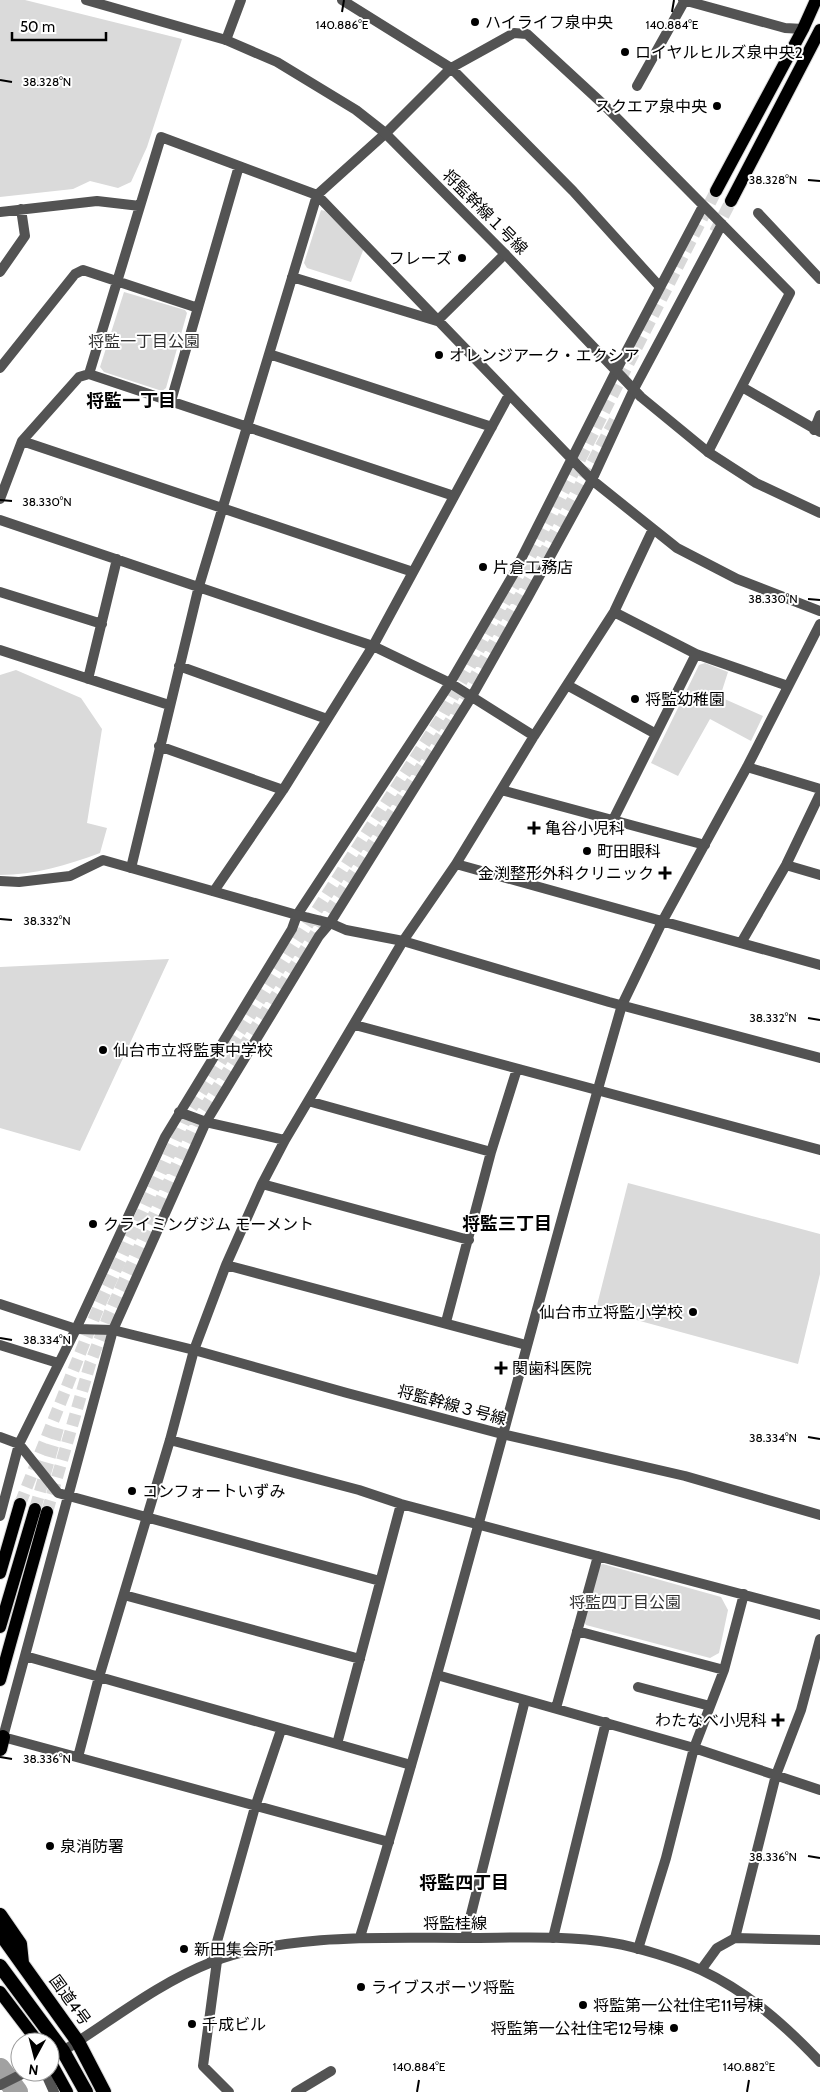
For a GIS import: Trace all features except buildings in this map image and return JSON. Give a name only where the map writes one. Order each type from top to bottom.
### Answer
[{"type":"highway","points":[[0,1915],[20,1944],[22,1965]]},
{"type":"highway","name":"国道4号","points":[[0,1933],[78,2042],[104,2092]]},
{"type":"highway","points":[[2,1970],[63,2051],[86,2092]]},
{"type":"main road","points":[[716,191],[803,29],[816,0]]},
{"type":"main road","points":[[731,202],[820,30]]},
{"type":"main road","points":[[0,1573],[20,1504]]},
{"type":"main road","points":[[0,1626],[41,1510],[0,1680]]},
{"type":"main road","points":[[0,1992],[30,2032]]},
{"type":"main road","points":[[60,2080],[66,2092]]},
{"type":"street","name":"将監幹線１号線","points":[[86,0],[226,40],[277,62],[356,110],[386,134],[505,254],[634,390],[708,452],[756,484],[820,513]]},
{"type":"street","points":[[226,40],[241,0]]},
{"type":"street","points":[[342,0],[451,68],[573,191],[660,287]]},
{"type":"street","points":[[637,86],[684,0],[785,28],[820,30]]},
{"type":"street","points":[[131,868],[199,586],[316,195],[386,134],[451,68],[514,33],[526,34],[604,105],[790,292],[708,452]]},
{"type":"street","points":[[89,374],[161,137],[316,195],[592,480],[677,548],[737,579],[820,611]]},
{"type":"street","points":[[171,401],[239,166]]},
{"type":"street","points":[[0,212],[97,201],[140,206]]},
{"type":"street","points":[[0,1516],[19,1444],[76,1329],[140,1188],[179,1112],[292,929],[298,915],[450,683],[513,575],[616,371],[703,206]]},
{"type":"street","points":[[0,272],[25,236],[21,210]]},
{"type":"street","points":[[758,213],[820,279]]},
{"type":"street","points":[[389,1842],[255,1807],[78,1757],[2,1743],[113,1330],[206,1122],[319,936],[330,923],[472,696],[592,480],[634,390],[722,224]]},
{"type":"street","points":[[437,321],[505,254]]},
{"type":"street","points":[[0,368],[75,274],[84,270],[198,308]]},
{"type":"street","points":[[292,277],[437,321]]},
{"type":"street","points":[[269,354],[492,427]]},
{"type":"street","points":[[0,499],[22,440],[80,377],[89,374],[454,496]]},
{"type":"street","points":[[742,387],[817,431],[820,415]]},
{"type":"street","points":[[214,891],[282,790],[373,646],[509,395]]},
{"type":"street","points":[[22,440],[414,572]]},
{"type":"street","points":[[0,520],[373,646],[450,683],[534,736]]},
{"type":"street","points":[[78,1757],[99,1677],[170,1440],[194,1350],[226,1265],[262,1184],[285,1140],[355,1025],[403,941],[456,864],[534,736],[614,612],[653,529]]},
{"type":"street","points":[[88,679],[117,559]]},
{"type":"street","points":[[0,592],[102,624]]},
{"type":"street","points":[[614,612],[696,654],[788,686]]},
{"type":"street","points":[[360,1937],[437,1675],[526,1345],[622,1005],[662,922],[747,768],[820,624]]},
{"type":"street","points":[[0,650],[169,705]]},
{"type":"street","points":[[613,820],[696,654]]},
{"type":"street","points":[[179,666],[327,719]]},
{"type":"street","points":[[567,685],[656,734]]},
{"type":"street","points":[[159,746],[282,790]]},
{"type":"street","points":[[747,768],[820,789]]},
{"type":"street","points":[[502,790],[705,845]]},
{"type":"street","points":[[741,943],[786,865],[820,794]]},
{"type":"street","points":[[0,881],[19,882],[70,876],[103,860],[330,923],[346,930],[403,941],[622,1005],[820,1058]]},
{"type":"street","points":[[456,864],[820,965]]},
{"type":"street","points":[[786,865],[820,875]]},
{"type":"street","points":[[355,1025],[597,1092],[820,1150]]},
{"type":"street","points":[[446,1322],[491,1152],[516,1069]]},
{"type":"street","points":[[308,1102],[491,1152]]},
{"type":"street","points":[[179,1112],[206,1122],[285,1140]]},
{"type":"street","points":[[262,1184],[468,1240]]},
{"type":"street","points":[[226,1265],[446,1322],[526,1345]]},
{"type":"street","name":"将監幹線３号線","points":[[0,1304],[76,1329],[113,1330],[194,1350],[502,1434],[685,1476],[820,1516]]},
{"type":"street","points":[[0,1345],[58,1363]]},
{"type":"street","points":[[0,1437],[19,1444],[58,1493],[380,1581]]},
{"type":"street","points":[[170,1440],[359,1490],[401,1504],[820,1614]]},
{"type":"street","points":[[337,1744],[401,1504]]},
{"type":"street","points":[[556,1708],[598,1556]]},
{"type":"street","points":[[638,1949],[666,1858],[694,1748],[724,1670],[744,1594]]},
{"type":"street","points":[[124,1595],[360,1659]]},
{"type":"street","points":[[577,1631],[724,1670]]},
{"type":"street","points":[[735,1938],[776,1775],[801,1710],[820,1639]]},
{"type":"street","points":[[26,1656],[281,1730],[411,1765]]},
{"type":"street","points":[[437,1675],[694,1748],[820,1790]]},
{"type":"street","points":[[638,1687],[710,1706]]},
{"type":"street","points":[[465,1938],[525,1700]]},
{"type":"street","points":[[554,1938],[606,1722]]},
{"type":"street","points":[[229,2092],[203,2066],[214,1962],[255,1807],[281,1730]]},
{"type":"street","name":"将監桂線","points":[[60,2053],[157,1989],[214,1962],[240,1953],[284,1945],[360,1937],[554,1938],[613,1943],[638,1949],[701,1970],[748,1997],[789,2030],[820,2062]]},
{"type":"street","points":[[701,1970],[717,1948],[735,1938],[820,1940]]},
{"type":"street","points":[[296,2092],[331,2071]]},
{"type":"green space","points":[[0,0],[25,0],[182,39],[147,147],[131,182],[118,188],[90,181],[73,189],[0,197]]},
{"type":"green space","points":[[321,210],[325,211],[364,248],[351,282],[307,268],[304,263]]},
{"type":"green space","name":"将監一丁目公園","points":[[124,292],[185,310],[187,313],[166,388],[162,391],[104,372],[100,367]]},
{"type":"green space","points":[[705,663],[728,672],[720,697],[763,716],[751,741],[710,719],[678,776],[651,763],[699,665]]},
{"type":"green space","points":[[16,670],[81,698],[102,729],[87,823],[107,828],[100,853],[51,868],[13,875],[0,875],[0,675]]},
{"type":"green space","points":[[169,959],[80,1151],[0,1128],[0,967]]},
{"type":"green space","points":[[628,1183],[820,1234],[820,1274],[798,1364],[596,1309]]},
{"type":"green space","name":"将監四丁目公園","points":[[603,1564],[721,1597],[728,1610],[719,1653],[710,1658],[586,1625],[583,1620],[597,1566]]},
{"type":"waterway","points":[[0,2069],[17,2092]]},
{"type":"tunnel","points":[[20,1504],[99,1306],[189,1112],[443,715],[537,544],[716,191]]},
{"type":"tunnel","points":[[715,232],[731,201]]},
{"type":"tunnel","points":[[47,1512],[90,1364],[110,1312],[197,1120],[451,720],[546,550],[617,416]]},
{"type":"tunnel","points":[[35,1509],[58,1428]]},
{"type":"place","name":"ハイライフ泉中央","points":[[475,22]]},
{"type":"place","name":"ロイヤルヒルズ泉中央2","points":[[625,52]]},
{"type":"place","name":"スクエア泉中央","points":[[717,106]]},
{"type":"place","name":"フレーズ","points":[[462,258]]},
{"type":"place","name":"オレンジアーク・エクシア","points":[[439,355]]},
{"type":"place","name":"片倉工務店","points":[[483,567]]},
{"type":"place","name":"将監幼稚園","points":[[635,699]]},
{"type":"place","name":"亀谷小児科","points":[[534,828]]},
{"type":"place","name":"町田眼科","points":[[587,851]]},
{"type":"place","name":"金渕整形外科クリニック","points":[[665,873]]},
{"type":"place","name":"仙台市立将監東中学校","points":[[103,1050]]},
{"type":"place","name":"クライミングジム モーメント","points":[[93,1224]]},
{"type":"place","name":"仙台市立将監小学校","points":[[693,1312]]},
{"type":"place","name":"関歯科医院","points":[[501,1368]]},
{"type":"place","name":"コンフォートいずみ","points":[[132,1491]]},
{"type":"place","name":"わたなべ小児科","points":[[778,1720]]},
{"type":"place","name":"泉消防署","points":[[50,1846]]},
{"type":"place","name":"新田集会所","points":[[184,1949]]},
{"type":"place","name":"ライブスポーツ将監","points":[[361,1987]]},
{"type":"place","name":"将監第一公社住宅11号棟","points":[[583,2005]]},
{"type":"place","name":"千成ビル","points":[[192,2024]]},
{"type":"place","name":"将監第一公社住宅12号棟","points":[[674,2028]]},
{"type":"district","name":"将監一丁目","points":[[131,401]]},
{"type":"district","name":"将監三丁目","points":[[507,1224]]},
{"type":"district","name":"将監四丁目","points":[[464,1883]]}]
